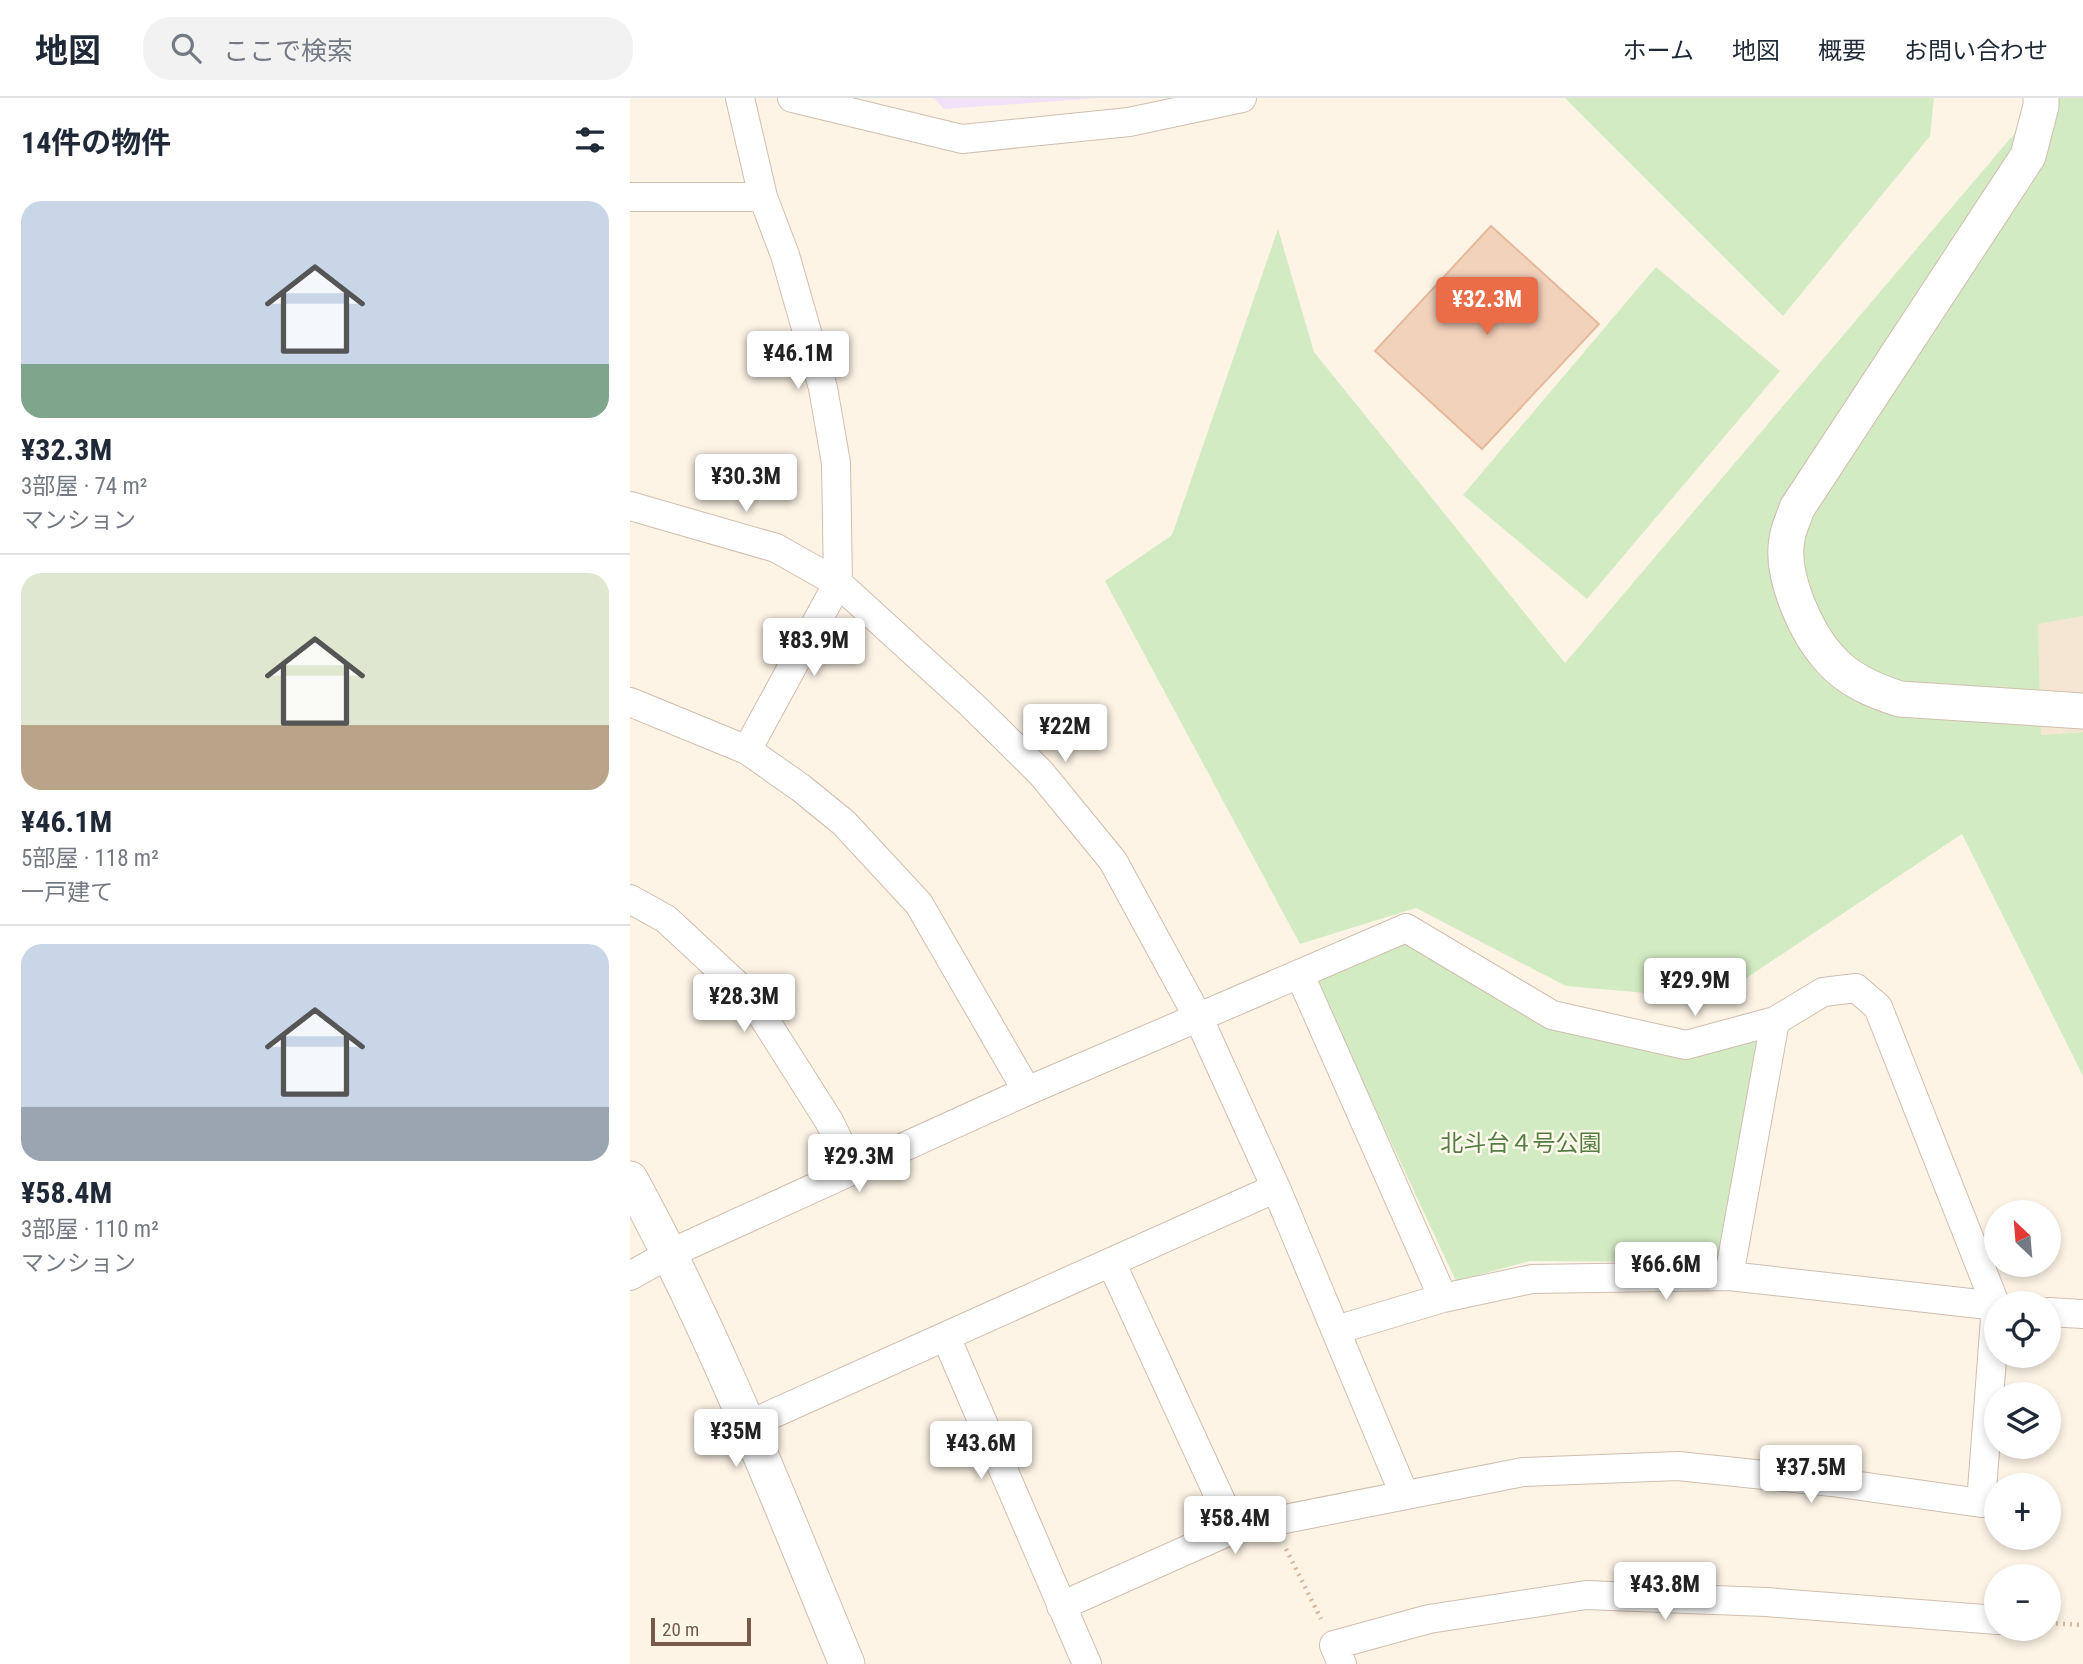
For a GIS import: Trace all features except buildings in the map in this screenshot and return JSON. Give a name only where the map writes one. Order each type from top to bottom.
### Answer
[{"type":"street","points":[[740,98],[764,197],[785,255],[823,387],[836,463],[838,583],[747,750]]},
{"type":"street","points":[[792,98],[962,139],[1129,122],[1242,98]]},
{"type":"street","points":[[2041,98],[2028,156],[1797,508],[1786,541],[1787,571],[1803,617],[1816,641],[1830,660],[1871,690],[1900,699],[2083,710]]},
{"type":"street","points":[[630,197],[764,197]]},
{"type":"street","points":[[630,506],[776,548],[838,583],[972,705],[1049,783],[1113,861],[1199,1019],[1276,1188],[1404,1494]]},
{"type":"street","points":[[630,702],[747,750],[801,788],[844,823],[919,904],[1027,1091]]},
{"type":"street","points":[[630,899],[666,919],[751,998],[828,1121],[853,1170]]},
{"type":"street","points":[[630,1276],[671,1253],[1027,1091],[1406,928],[1552,1015],[1686,1045],[1775,1021],[1823,992],[1856,988],[1878,1007],[1990,1291]]},
{"type":"street","points":[[1300,975],[1443,1298]]},
{"type":"street","points":[[1729,1276],[1775,1021]]},
{"type":"street","points":[[630,1179],[671,1253],[748,1425],[847,1664]]},
{"type":"street","points":[[748,1425],[1276,1188]]},
{"type":"street","points":[[1111,1262],[1234,1529]]},
{"type":"street","points":[[1336,1330],[1443,1298],[1532,1279],[1729,1276],[1984,1305]]},
{"type":"street","points":[[2061,1313],[2083,1314]]},
{"type":"street","points":[[946,1337],[1087,1664]]},
{"type":"street","points":[[1062,1606],[1234,1529],[1523,1472],[1678,1466],[1832,1482],[1981,1503],[1991,1368]]},
{"type":"street","points":[[1338,1655],[1429,1619],[1586,1595],[1766,1601],[1984,1619]]},
{"type":"path","points":[[1272,1521],[1338,1655]]},
{"type":"path","points":[[2061,1624],[2083,1625]]},
{"type":"shaded area","points":[[934,98],[1099,98],[944,109]]},
{"type":"shaded area","points":[[2083,616],[2083,732],[2041,735],[2038,623]]},
{"type":"green space","points":[[1565,98],[1934,98],[1930,136],[1783,316]]},
{"type":"green space","points":[[2034,98],[2083,98],[2083,616],[2038,624],[2041,735],[2083,732],[2083,1076],[1962,834],[1715,999],[1566,986],[1416,908],[1300,944],[1105,581],[1172,535],[1278,229],[1314,352],[1565,663],[2037,107]]},
{"type":"green space","points":[[1656,267],[1780,371],[1587,599],[1463,495]]},
{"type":"green space","name":"北斗台４号公園","points":[[1406,943],[1548,1029],[1681,1059],[1760,1038],[1718,1262],[1530,1261],[1456,1281],[1316,982]]}]
